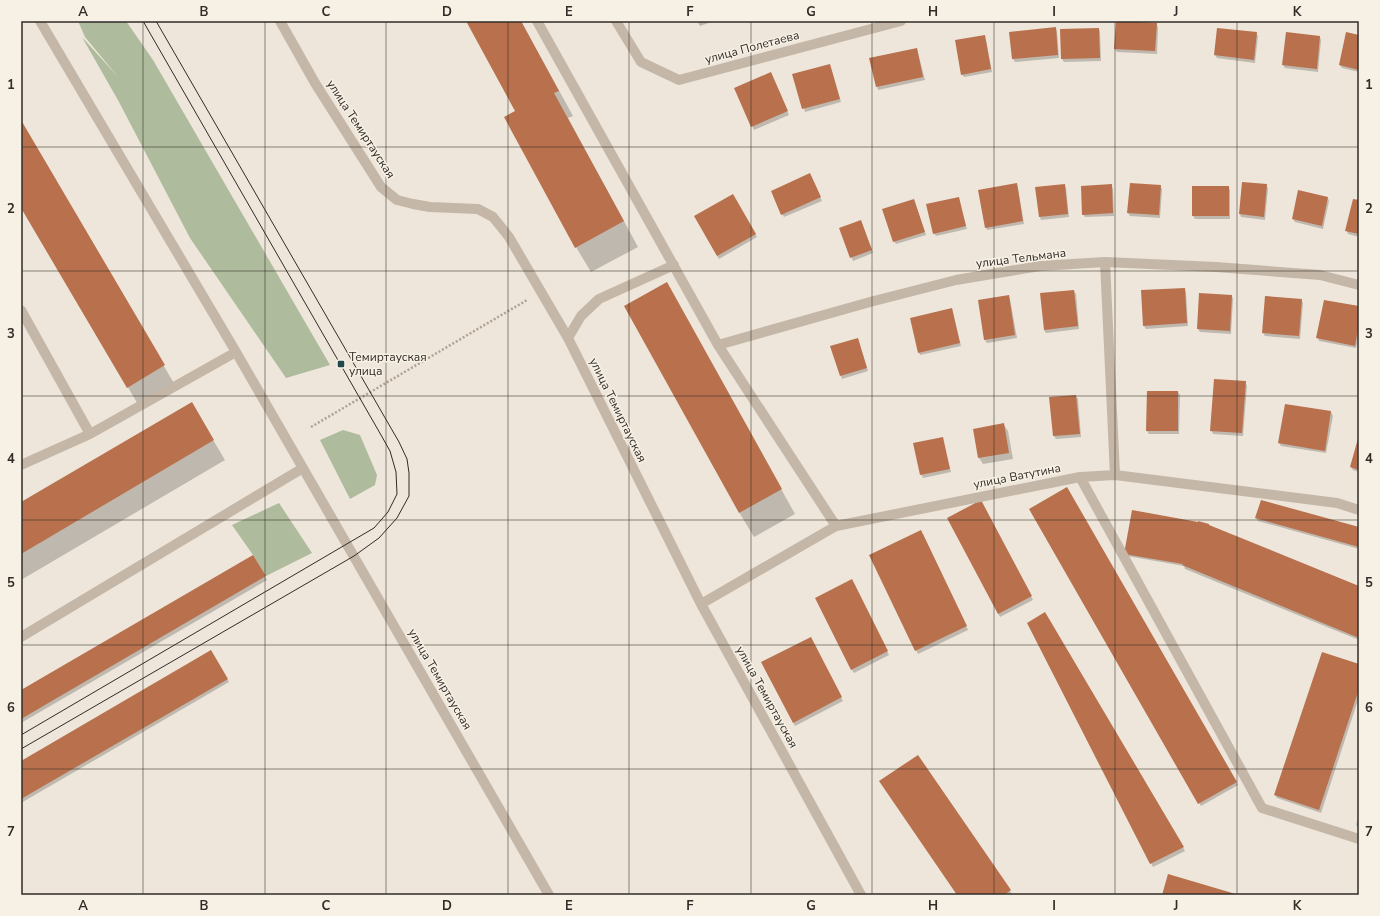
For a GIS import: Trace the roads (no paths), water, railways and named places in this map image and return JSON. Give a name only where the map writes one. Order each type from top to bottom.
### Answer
[{"type":"street","name":"улица Темиртауская","points":[[40,21],[236,352],[549,895]]},
{"type":"street","name":"улица Темиртауская","points":[[280,21],[315,83],[381,187],[397,200],[430,207],[478,209],[492,217],[509,237],[568,338],[701,604],[861,895]]},
{"type":"street","points":[[537,21],[718,345],[836,526]]},
{"type":"street","name":"улица Полетаева","points":[[616,21],[641,62],[679,80],[901,21]]},
{"type":"street","points":[[1105,262],[1115,475]]},
{"type":"street","name":"улица Тельмана","points":[[718,345],[870,302],[956,280],[1040,266],[1105,262],[1216,267],[1320,275],[1359,285]]},
{"type":"street","points":[[568,338],[581,316],[599,299],[674,265]]},
{"type":"street","points":[[21,310],[90,434]]},
{"type":"street","points":[[21,465],[90,434],[236,352]]},
{"type":"street","points":[[21,637],[303,468]]},
{"type":"street","name":"улица Ватутина","points":[[701,604],[836,526],[1080,477],[1115,475],[1337,503],[1359,510]]},
{"type":"street","points":[[1080,477],[1262,808],[1359,840]]},
{"type":"tram line","points":[[21,735],[374,528],[388,512],[397,494],[396,472],[390,451],[143,21]]},
{"type":"tram line","points":[[21,749],[354,556],[379,538],[397,518],[409,496],[409,473],[407,459],[399,442],[156,21]]},
{"type":"place","name":"Темиртауская улица","points":[[341,364]]}]
